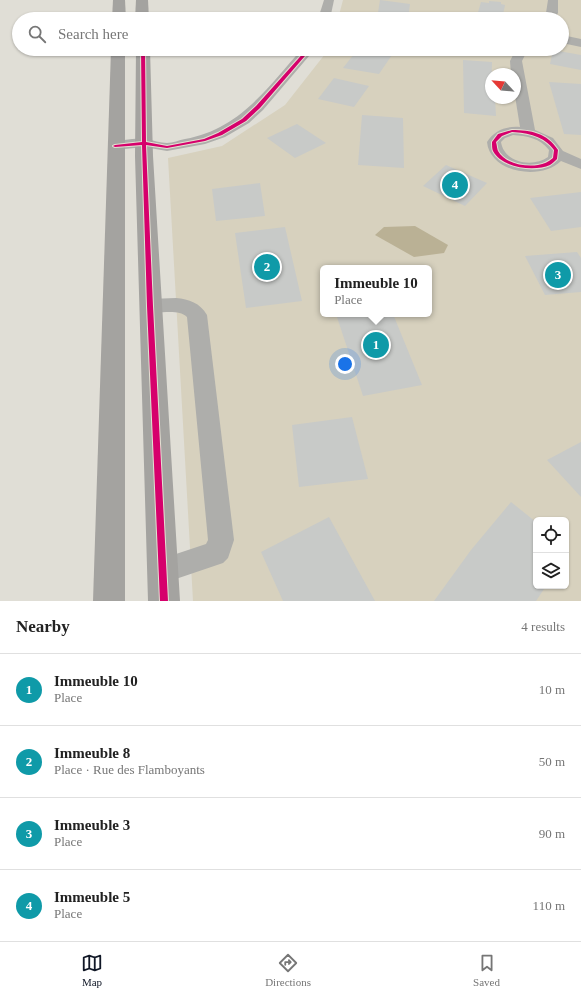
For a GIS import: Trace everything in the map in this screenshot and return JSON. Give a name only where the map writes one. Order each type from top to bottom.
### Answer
[{"type":"street","points":[[119,0],[119,12]]},
{"type":"street","points":[[142,0],[142,12]]},
{"type":"street","points":[[326,12],[329,0]]},
{"type":"street","points":[[552,0],[552,12]]},
{"type":"street","points":[[569,40],[581,42]]},
{"type":"street","points":[[109,601],[115,152],[118,56]]},
{"type":"street","points":[[143,56],[144,150],[150,306],[164,570],[164,601]]},
{"type":"street","points":[[115,152],[167,147],[205,140],[220,134],[244,120],[269,95],[303,56]]},
{"type":"street","points":[[518,56],[516,61],[516,69],[528,132]]},
{"type":"street","points":[[557,154],[552,162],[545,166],[525,167],[504,160],[494,148],[495,139],[500,135],[512,131],[528,132],[548,141],[554,147],[557,154],[581,164]]},
{"type":"street","points":[[150,306],[183,305],[194,310],[198,315],[221,540],[219,549],[214,554],[164,570]]},
{"type":"shaded area","points":[[343,0],[581,0],[581,601],[193,601],[168,158],[222,146],[285,105],[324,56],[569,56],[569,12],[340,12]]},
{"type":"shaded area","points":[[415,226],[448,245],[444,253],[414,257],[375,235],[384,227]]},
{"type":"building","points":[[380,0],[410,4],[409,12],[378,12]]},
{"type":"building","points":[[489,1],[501,2],[501,4],[505,5],[504,12],[478,12],[481,2],[489,3]]},
{"type":"building","points":[[569,53],[581,55],[581,70],[550,64],[552,56],[569,56]]},
{"type":"building","points":[[352,56],[391,56],[379,74],[343,68]]},
{"type":"building","points":[[463,60],[492,62],[492,68],[485,68],[485,104],[495,104],[496,116],[464,113]]},
{"type":"building","points":[[334,78],[369,86],[354,107],[318,99]]},
{"type":"building","points":[[549,82],[581,84],[581,135],[564,134]]},
{"type":"building","points":[[362,115],[403,118],[404,168],[358,165]]},
{"type":"building","points":[[297,124],[326,143],[295,158],[267,138]]},
{"type":"building","points":[[446,165],[487,183],[465,206],[423,186]]},
{"type":"building","points":[[260,183],[265,216],[216,221],[212,189]]},
{"type":"building","points":[[581,192],[581,227],[551,231],[530,198]]},
{"type":"building","points":[[285,227],[302,301],[246,308],[235,233]]},
{"type":"building","points":[[577,252],[581,258],[581,292],[545,295],[525,256]]},
{"type":"building","points":[[337,317],[394,317],[422,385],[363,396]]},
{"type":"building","points":[[352,417],[368,479],[299,487],[292,425]]},
{"type":"building","points":[[581,442],[581,497],[547,460]]},
{"type":"building","points":[[511,502],[533,520],[533,589],[544,589],[536,601],[434,601],[471,550]]},
{"type":"building","points":[[329,517],[375,601],[283,601],[261,552]]},
{"type":"cycle path","points":[[143,56],[144,156],[164,601]]},
{"type":"cycle path","points":[[115,146],[144,143],[167,147],[205,140],[220,134],[244,120],[258,107],[303,56]]},
{"type":"cycle path","points":[[512,131],[531,133],[543,137],[553,145],[556,150],[555,159],[548,164],[528,167],[518,166],[500,157],[495,150],[494,142],[500,135],[512,131]]},
{"type":"place","name":"Immeuble 5","points":[[455,185]]},
{"type":"place","name":"Immeuble 8","points":[[267,267]]},
{"type":"place","name":"Immeuble 3","points":[[558,275]]},
{"type":"place","name":"Immeuble 10","points":[[376,345]]}]
